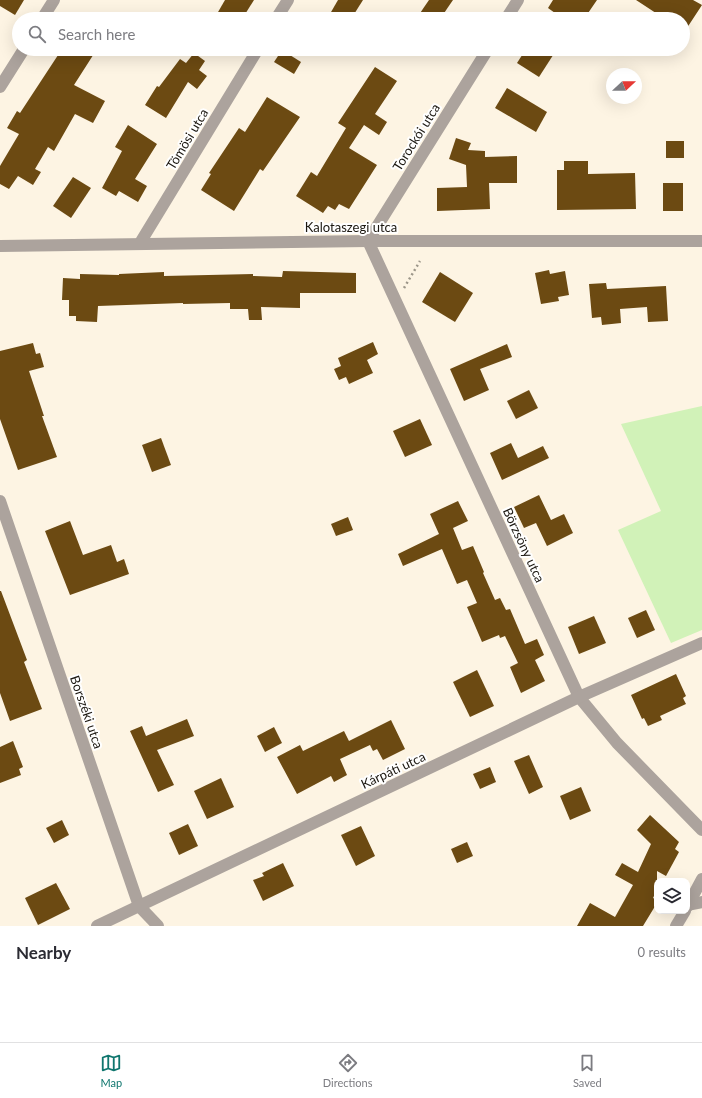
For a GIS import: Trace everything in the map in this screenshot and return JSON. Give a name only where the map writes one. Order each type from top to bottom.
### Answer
[{"type":"street","points":[[46,12],[54,0]]},
{"type":"street","points":[[280,12],[288,0]]},
{"type":"street","points":[[510,12],[518,0]]},
{"type":"street","points":[[0,87],[20,56]]},
{"type":"street","name":"Tömösi utca","points":[[140,243],[254,56]]},
{"type":"street","name":"Torockói utca","points":[[368,241],[484,56]]},
{"type":"street","name":"Kalotaszegi utca","points":[[0,246],[368,241],[702,241]]},
{"type":"street","name":"Börzsöny utca","points":[[368,241],[579,697],[617,743],[702,830]]},
{"type":"street","name":"Borszéki utca","points":[[0,501],[139,906],[158,926]]},
{"type":"street","name":"Kárpáti utca","points":[[97,926],[579,697],[702,643]]},
{"type":"street","points":[[690,902],[702,879]]},
{"type":"street","points":[[690,907],[702,902]]},
{"type":"street","points":[[676,926],[683,914]]},
{"type":"path","points":[[395,302],[420,261]]},
{"type":"green space","points":[[702,406],[702,630],[671,643],[618,530],[661,511],[621,424]]},
{"type":"building","points":[[0,0],[24,0],[17,12],[12,13],[0,6]]},
{"type":"building","points":[[225,0],[254,0],[246,12],[218,12]]},
{"type":"building","points":[[338,0],[363,0],[355,12],[331,12]]},
{"type":"building","points":[[429,0],[453,0],[445,12],[421,12]]},
{"type":"building","points":[[553,0],[597,0],[589,12],[554,12],[548,8]]},
{"type":"building","points":[[636,0],[693,0],[702,5],[690,23],[690,12],[654,12]]},
{"type":"building","points":[[57,56],[93,56],[74,85],[105,101],[93,123],[75,114],[54,151],[48,147],[35,169],[41,172],[33,185],[18,176],[9,189],[0,184],[0,166],[19,134],[7,128],[17,111],[20,113]]},
{"type":"building","points":[[192,56],[198,56],[205,61],[199,70],[207,76],[197,89],[188,82],[166,118],[145,105],[157,86],[159,87],[180,59],[186,63]]},
{"type":"building","points":[[278,56],[292,56],[301,62],[294,74],[274,62]]},
{"type":"building","points":[[522,56],[552,56],[539,77],[517,63]]},
{"type":"building","points":[[375,67],[397,81],[375,114],[387,122],[379,135],[364,125],[349,148],[377,165],[349,209],[339,204],[335,210],[328,206],[323,213],[296,196],[311,172],[317,176],[346,128],[338,123]]},
{"type":"building","points":[[507,88],[547,112],[536,132],[495,108]]},
{"type":"building","points":[[267,97],[300,117],[263,171],[260,169],[234,211],[201,190],[211,174],[209,173],[239,128],[245,132]]},
{"type":"building","points":[[128,125],[157,144],[135,179],[147,186],[138,202],[119,191],[116,196],[102,188],[122,151],[115,147]]},
{"type":"building","points":[[456,138],[471,143],[468,150],[485,151],[485,157],[517,156],[517,183],[489,183],[490,209],[437,211],[437,188],[467,187],[466,165],[449,159]]},
{"type":"building","points":[[666,141],[684,141],[684,158],[666,158]]},
{"type":"building","points":[[564,161],[588,161],[588,174],[635,173],[636,209],[557,210],[557,170],[564,170]]},
{"type":"building","points":[[73,177],[91,188],[71,218],[53,206]]},
{"type":"building","points":[[663,183],[683,183],[683,211],[663,211]]},
{"type":"building","points":[[549,270],[550,274],[565,271],[569,295],[558,297],[559,301],[541,304],[535,273]]},
{"type":"building","points":[[283,271],[356,273],[356,293],[300,293],[300,308],[261,307],[262,320],[249,320],[248,309],[230,309],[230,303],[183,303],[98,306],[97,322],[76,321],[76,316],[69,316],[69,300],[62,300],[63,278],[80,279],[80,274],[119,275],[164,272],[164,276],[253,274],[253,276],[282,277]]},
{"type":"building","points":[[440,272],[473,293],[455,322],[422,302]]},
{"type":"building","points":[[606,283],[607,289],[666,286],[668,321],[648,322],[647,307],[620,309],[621,323],[602,325],[601,317],[592,318],[589,284]]},
{"type":"building","points":[[373,342],[378,354],[367,360],[373,373],[349,384],[346,377],[339,380],[334,369],[341,366],[338,358]]},
{"type":"building","points":[[33,343],[36,354],[40,353],[44,367],[29,371],[44,416],[42,416],[57,457],[18,470],[0,419],[0,351]]},
{"type":"building","points":[[507,344],[512,357],[480,369],[489,390],[464,401],[450,369]]},
{"type":"building","points":[[529,390],[538,408],[516,419],[507,401]]},
{"type":"building","points":[[420,419],[432,445],[405,457],[393,431]]},
{"type":"building","points":[[161,438],[171,465],[152,472],[142,445]]},
{"type":"building","points":[[511,443],[518,458],[543,446],[549,458],[502,480],[490,453]]},
{"type":"building","points":[[539,495],[551,520],[564,514],[573,533],[547,546],[536,523],[524,528],[514,507]]},
{"type":"building","points":[[458,501],[468,521],[453,528],[462,550],[473,546],[495,600],[500,598],[506,610],[510,609],[525,644],[537,639],[544,655],[535,660],[545,681],[521,693],[510,667],[518,663],[505,636],[500,638],[499,635],[482,642],[467,607],[477,603],[467,580],[457,584],[442,549],[403,566],[398,554],[439,534],[430,514]]},
{"type":"building","points":[[348,517],[353,530],[336,536],[331,524]]},
{"type":"building","points":[[70,521],[83,555],[111,545],[117,562],[124,559],[129,574],[70,595],[45,531]]},
{"type":"building","points":[[0,591],[27,660],[24,662],[42,709],[10,721],[0,693]]},
{"type":"building","points":[[646,610],[655,630],[637,638],[628,618]]},
{"type":"building","points":[[594,616],[606,643],[579,654],[568,627]]},
{"type":"building","points":[[477,670],[494,706],[470,717],[453,682]]},
{"type":"building","points":[[676,674],[686,696],[683,698],[686,704],[660,716],[662,720],[648,726],[644,718],[642,719],[631,695]]},
{"type":"building","points":[[187,719],[194,736],[157,750],[174,785],[158,792],[130,731],[142,726],[146,736]]},
{"type":"building","points":[[391,720],[405,749],[383,760],[377,749],[373,751],[370,745],[340,759],[347,775],[334,782],[331,776],[297,794],[277,757],[300,745],[303,751],[344,731],[349,741]]},
{"type":"building","points":[[274,727],[282,743],[265,752],[257,736]]},
{"type":"building","points":[[13,741],[23,767],[19,769],[21,775],[0,783],[0,747]]},
{"type":"building","points":[[529,755],[543,787],[529,794],[514,761]]},
{"type":"building","points":[[490,767],[496,782],[480,789],[473,774]]},
{"type":"building","points":[[221,778],[234,807],[207,819],[194,791]]},
{"type":"building","points":[[581,787],[591,811],[570,820],[560,796]]},
{"type":"building","points":[[650,815],[679,842],[675,849],[679,852],[666,876],[657,871],[657,878],[654,878],[654,908],[643,926],[577,926],[590,903],[615,917],[633,885],[615,875],[622,863],[638,872],[651,844],[637,830]]},
{"type":"building","points":[[62,820],[69,835],[54,843],[46,828]]},
{"type":"building","points":[[188,824],[198,846],[179,855],[169,833]]},
{"type":"building","points":[[361,826],[375,856],[356,866],[341,835]]},
{"type":"building","points":[[467,842],[473,856],[457,863],[451,849]]},
{"type":"building","points":[[283,863],[294,886],[263,901],[253,880],[264,876],[262,873]]},
{"type":"building","points":[[56,883],[70,909],[38,925],[25,898]]}]
